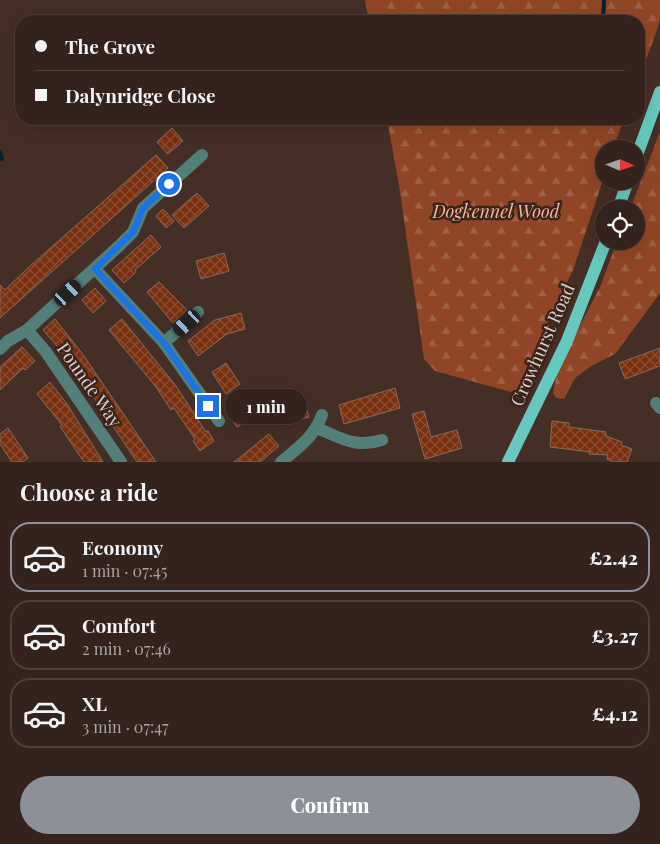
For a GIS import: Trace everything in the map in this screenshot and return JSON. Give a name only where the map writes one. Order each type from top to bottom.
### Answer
[{"type":"main road","points":[[643,140],[660,92]]},
{"type":"main road","name":"Crowhurst Road","points":[[508,462],[567,341],[602,250]]},
{"type":"street","points":[[0,349],[8,341],[27,330],[95,269],[133,232],[143,208],[202,155]]},
{"type":"street","points":[[95,269],[164,343],[219,421]]},
{"type":"street","points":[[164,343],[198,312]]},
{"type":"street","name":"Pounde Way","points":[[27,330],[46,352],[121,462]]},
{"type":"street","points":[[281,462],[306,442],[317,428],[322,415]]},
{"type":"street","points":[[317,428],[354,444],[368,444],[382,440]]},
{"type":"green space","points":[[365,0],[660,0],[658,27],[645,63],[645,15],[368,15]]},
{"type":"green space","name":"Dogkennel Wood","points":[[388,125],[622,125],[616,140],[595,140],[595,190],[600,190],[573,270],[515,393],[435,371],[424,359],[399,185]]},
{"type":"green space","points":[[660,132],[660,293],[615,354],[591,366],[575,378],[564,399],[556,398],[553,393],[558,368],[601,285],[614,250],[645,250],[645,200],[634,200],[637,190],[645,190],[645,170]]},
{"type":"building","points":[[172,128],[183,141],[168,154],[157,142]]},
{"type":"building","points":[[156,155],[168,168],[0,318],[0,285],[5,290]]},
{"type":"building","points":[[197,193],[209,206],[184,228],[172,215]]},
{"type":"building","points":[[163,209],[174,221],[166,228],[156,216]]},
{"type":"building","points":[[151,235],[161,247],[135,270],[136,272],[124,283],[112,270]]},
{"type":"building","points":[[224,253],[229,271],[201,279],[196,261]]},
{"type":"building","points":[[159,282],[187,310],[173,323],[147,292]]},
{"type":"building","points":[[95,288],[106,301],[93,313],[82,300]]},
{"type":"building","points":[[241,313],[245,329],[227,334],[198,356],[188,341],[215,320]]},
{"type":"building","points":[[55,319],[84,356],[156,462],[137,462],[79,375],[43,330]]},
{"type":"building","points":[[122,319],[176,386],[214,441],[200,451],[193,441],[195,439],[174,408],[171,410],[156,387],[109,330]]},
{"type":"building","points":[[22,347],[35,361],[25,370],[23,368],[0,390],[0,367]]},
{"type":"building","points":[[660,348],[660,366],[625,379],[619,363]]},
{"type":"building","points":[[226,363],[240,384],[226,394],[212,372]]},
{"type":"building","points":[[50,382],[67,404],[103,462],[84,462],[60,426],[62,425],[37,394]]},
{"type":"building","points":[[395,388],[400,408],[344,424],[339,405]]},
{"type":"building","points":[[240,401],[251,418],[237,427],[226,411]]},
{"type":"building","points":[[305,404],[309,417],[290,422],[287,409]]},
{"type":"building","points":[[424,411],[431,437],[457,430],[462,448],[425,459],[412,414]]},
{"type":"building","points":[[552,421],[569,423],[569,427],[606,432],[606,436],[622,442],[621,445],[632,449],[627,462],[614,462],[607,459],[608,455],[589,454],[590,452],[550,447]]},
{"type":"building","points":[[8,428],[28,458],[23,462],[12,462],[0,444],[0,434]]},
{"type":"building","points":[[269,434],[279,446],[260,462],[234,462]]},
{"type":"waterway","points":[[603,15],[604,0]]},
{"type":"waterway","points":[[0,152],[2,159]]},
{"type":"route","points":[[169,184],[143,208],[133,232],[95,269],[164,343],[208,406]]}]
